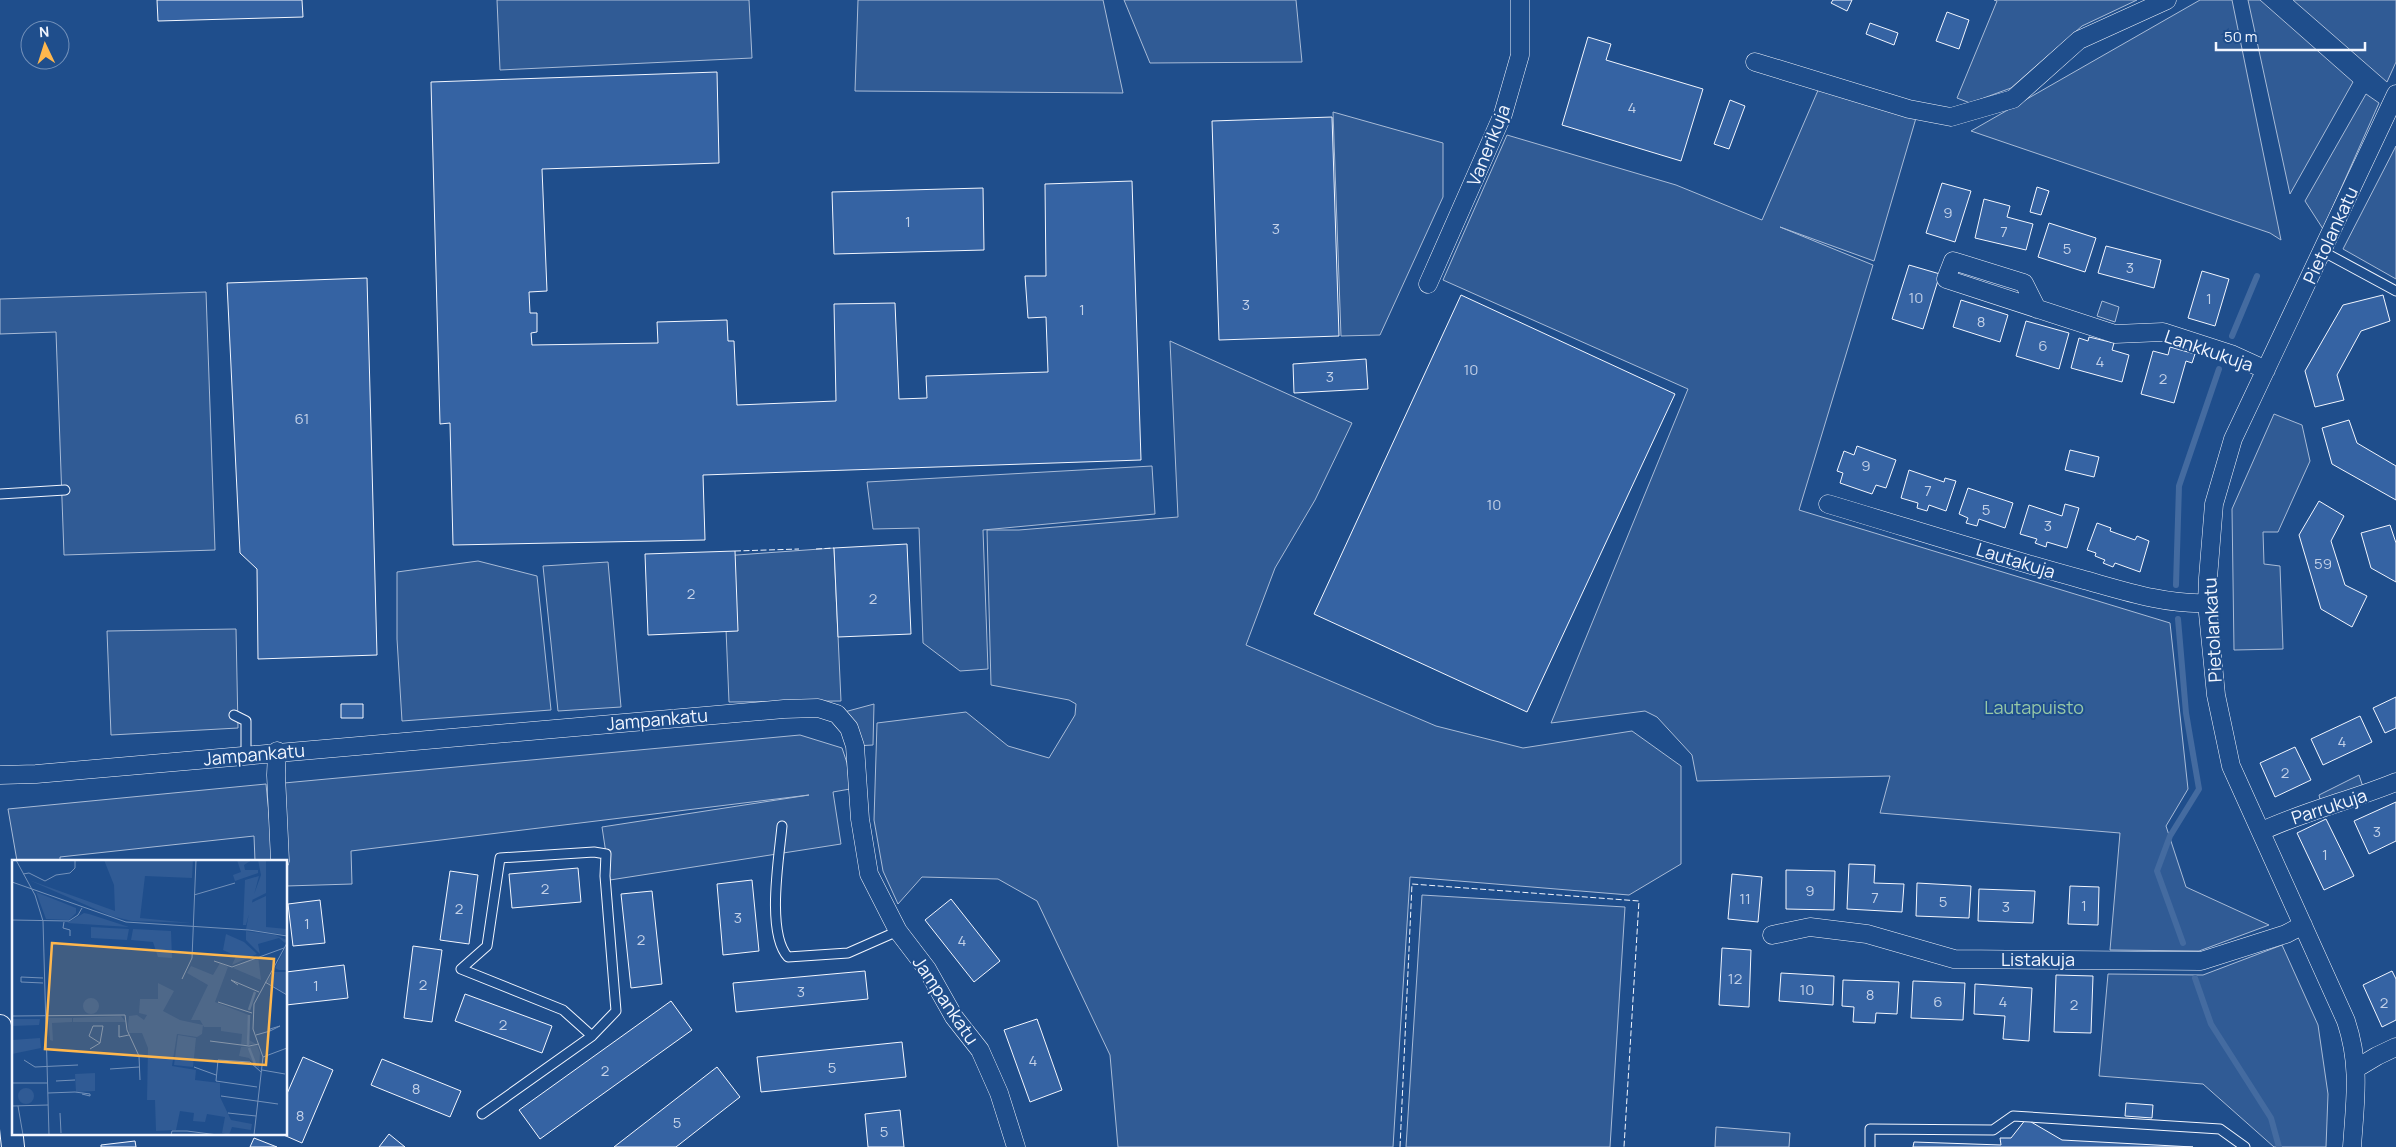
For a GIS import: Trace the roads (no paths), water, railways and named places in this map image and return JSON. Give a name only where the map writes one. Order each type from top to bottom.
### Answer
[{"type":"street","name":"Vanerikuja","points":[[1428,284],[1503,114],[1520,55],[1520,0]]},
{"type":"street","points":[[1755,62],[1909,109],[1951,116],[2013,99],[2079,40],[2166,0]]},
{"type":"street","name":"Pietolankatu","points":[[2352,1147],[2357,1068],[2354,1044],[2346,1022],[2232,766],[2216,695],[2207,603],[2214,504],[2233,439],[2396,94]]},
{"type":"street","name":"Lankkukuja","points":[[2037,308],[2115,334],[2163,332],[2231,354],[2266,370]]},
{"type":"street","name":"Lautakuja","points":[[1828,504],[2038,568],[2115,589],[2186,604],[2207,603]]},
{"type":"street","name":"Jampankatu","points":[[0,775],[36,774],[277,751],[784,709],[818,708],[837,714],[849,728],[855,746],[860,819],[869,874],[898,931],[927,969],[954,1017],[980,1050],[999,1093],[1016,1147]]},
{"type":"street","points":[[277,751],[276,775],[280,860]]},
{"type":"street","name":"Parrukuja","points":[[2262,831],[2292,817],[2366,795],[2396,782]]},
{"type":"street","name":"Listakuja","points":[[1772,935],[1810,927],[1867,934],[1954,959],[2202,961],[2286,934],[2303,925]]},
{"type":"street","points":[[0,1026],[12,1130]]},
{"type":"street","points":[[2357,1068],[2396,1047]]},
{"type":"street","points":[[12,1134],[14,1147]]},
{"type":"lane","points":[[2322,251],[2396,291]]},
{"type":"lane","points":[[0,494],[65,490]]},
{"type":"lane","points":[[234,715],[246,721],[246,754]]},
{"type":"lane","points":[[782,826],[774,902],[781,949],[788,957],[848,953],[898,931]]},
{"type":"lane","points":[[482,1114],[592,1036],[616,1011],[605,876],[606,854],[594,852],[500,858],[487,946],[461,969],[563,1010],[592,1036]]},
{"type":"lane","points":[[1870,1147],[1870,1129],[1993,1130],[2012,1116],[2220,1129],[2245,1147]]},
{"type":"waterway","points":[[2232,336],[2257,276]]},
{"type":"waterway","points":[[2176,585],[2179,486],[2219,369]]},
{"type":"waterway","points":[[2178,619],[2186,713],[2199,789],[2170,836],[2157,871],[2183,943]]},
{"type":"waterway","points":[[2195,978],[2211,1024],[2271,1118],[2279,1147]]},
{"type":"park label","name":"Lautapuisto","points":[[2034,707]]}]
